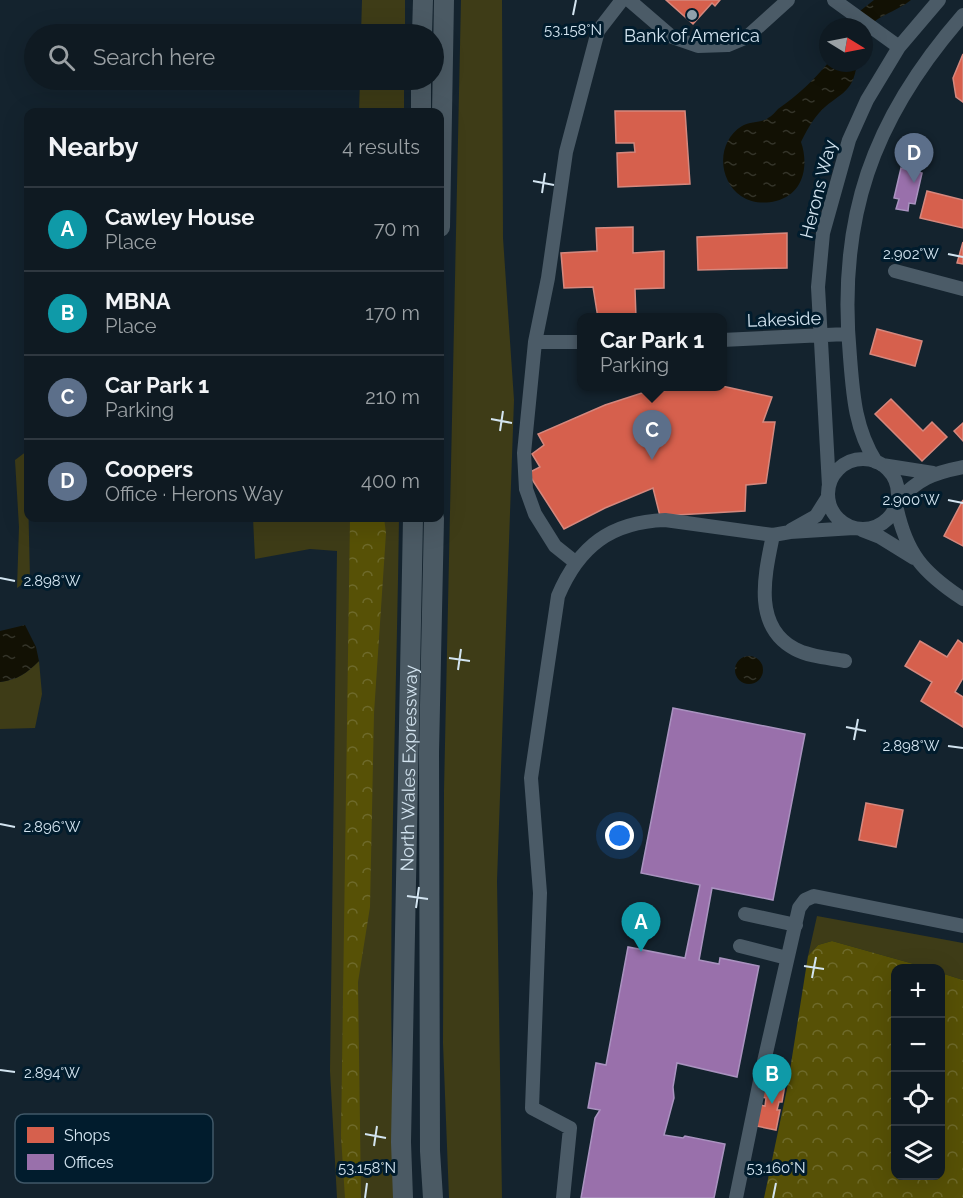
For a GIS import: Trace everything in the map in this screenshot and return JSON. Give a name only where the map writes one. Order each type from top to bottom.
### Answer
[{"type":"highway","points":[[421,24],[422,0]]},
{"type":"highway","points":[[444,0],[444,24]]},
{"type":"highway","points":[[421,90],[421,108]]},
{"type":"highway","points":[[442,90],[442,108]]},
{"type":"highway","name":"North Wales Expressway","points":[[403,1198],[400,1142],[413,522]]},
{"type":"highway","name":"North Wales Expressway","points":[[433,1198],[430,1151],[429,752],[434,522]]},
{"type":"street","points":[[575,562],[555,546],[540,526],[526,489],[524,453],[535,342],[548,278],[566,152],[598,30],[622,0]]},
{"type":"street","points":[[629,0],[672,36],[698,46],[729,45],[747,38],[788,0]]},
{"type":"street","name":"Herons Way","points":[[828,491],[818,287],[823,233],[849,140],[867,100],[898,47],[939,0]]},
{"type":"street","points":[[838,3],[898,47]]},
{"type":"street","points":[[915,560],[902,531],[894,480],[879,464],[861,434],[854,402],[848,334],[850,244],[858,202],[873,153],[914,76],[963,15]]},
{"type":"street","points":[[895,272],[963,289]]},
{"type":"street","name":"Lakeside","points":[[727,340],[848,334]]},
{"type":"street","points":[[535,342],[577,342]]},
{"type":"street","points":[[790,532],[816,516],[836,472],[850,462],[866,459],[879,464],[936,473]]},
{"type":"street","points":[[563,1198],[570,1128],[532,1108],[540,893],[531,778],[558,596],[575,562],[606,535],[627,525],[648,521],[665,520],[773,535],[872,528],[883,523],[896,503],[921,479],[963,467]]},
{"type":"street","points":[[828,491],[830,508],[837,519],[879,537],[915,560],[934,578],[963,599]]},
{"type":"street","points":[[773,535],[764,599],[766,614],[775,630],[785,642],[797,650],[845,661]]},
{"type":"street","points":[[736,1198],[787,958],[799,908],[805,900],[814,896],[963,926]]},
{"type":"street","points":[[745,914],[796,925]]},
{"type":"street","points":[[740,946],[787,958]]},
{"type":"shaded area","points":[[362,0],[405,0],[405,24],[361,24]]},
{"type":"shaded area","points":[[461,0],[502,0],[503,238],[514,400],[497,881],[502,1198],[449,1198],[443,1043],[444,791]]},
{"type":"shaded area","points":[[360,90],[404,90],[404,108],[359,108]]},
{"type":"shaded area","points":[[24,453],[24,522],[29,522],[30,579],[17,588],[19,527],[15,460]]},
{"type":"shaded area","points":[[253,522],[399,522],[391,943],[396,1198],[337,1198],[330,1071],[337,551],[310,549],[255,559]]},
{"type":"shaded area","points":[[39,661],[42,694],[35,728],[0,729],[0,682],[12,680]]},
{"type":"shaded area","points":[[817,916],[963,943],[963,980],[945,974],[945,964],[914,964],[832,941],[818,945],[808,956]]},
{"type":"green space","points":[[350,522],[385,522],[386,533],[374,713],[370,907],[358,982],[361,1198],[345,1198],[341,1136]]},
{"type":"green space","points":[[832,941],[914,964],[891,964],[891,1180],[945,1180],[945,974],[963,980],[963,1198],[764,1198],[787,1089],[808,956],[818,945]]},
{"type":"water","points":[[874,0],[911,0],[873,23],[873,18],[851,18]]},
{"type":"water","points":[[820,72],[855,72],[848,88],[819,113],[801,142],[804,169],[798,185],[793,192],[771,202],[762,203],[741,196],[733,189],[724,170],[724,150],[728,141],[742,126],[763,121],[771,116]]},
{"type":"water","points":[[25,625],[36,647],[39,661],[12,680],[0,682],[0,631]]},
{"type":"water","points":[[749,656],[759,660],[763,670],[759,680],[749,684],[739,680],[735,670],[739,660]]},
{"type":"building: Shops","name":"Bank of America","points":[[666,0],[720,0],[715,6],[712,3],[693,24]]},
{"type":"building: Shops","points":[[963,54],[963,102],[956,97],[953,78]]},
{"type":"building: Shops","points":[[615,111],[685,111],[690,184],[618,187],[617,153],[635,152],[634,143],[616,143]]},
{"type":"building: Shops","points":[[927,191],[963,200],[963,228],[920,218]]},
{"type":"building: Shops","points":[[633,227],[633,253],[664,251],[664,288],[635,289],[636,313],[597,313],[593,287],[564,288],[561,253],[597,251],[596,228]]},
{"type":"building: Shops","points":[[787,233],[787,268],[698,270],[697,237]]},
{"type":"building: Shops","points":[[963,242],[963,264],[957,263]]},
{"type":"building: Shops","points":[[877,329],[922,341],[915,366],[870,354]]},
{"type":"building: Shops","points":[[727,387],[772,397],[763,422],[775,422],[766,483],[746,485],[745,511],[660,516],[653,488],[605,508],[564,529],[528,473],[540,467],[532,454],[544,445],[538,434],[605,405],[645,392],[727,391]]},
{"type":"building: Shops","points":[[891,399],[923,431],[932,422],[947,437],[922,461],[875,414]]},
{"type":"building: Shops","points":[[963,423],[963,441],[954,431]]},
{"type":"building: Shops","points":[[963,500],[963,546],[944,536]]},
{"type":"building: Shops","points":[[958,640],[963,644],[963,678],[955,692],[963,697],[963,727],[921,701],[932,682],[905,666],[920,641],[947,657]]},
{"type":"building: Shops","points":[[866,803],[903,810],[896,847],[859,840]]},
{"type":"building: Shops","points":[[766,1075],[786,1079],[782,1102],[779,1102],[777,1110],[780,1110],[776,1130],[756,1126],[760,1105],[765,1106],[766,1098],[762,1097]]},
{"type":"building: Offices","points":[[901,168],[922,173],[915,204],[909,203],[908,211],[896,209],[899,199],[894,198]]},
{"type":"building: Offices","points":[[673,708],[805,734],[773,900],[712,888],[699,960],[719,964],[720,958],[759,966],[737,1077],[677,1063],[673,1087],[674,1098],[664,1135],[683,1138],[685,1136],[725,1144],[714,1198],[581,1198],[595,1118],[600,1110],[588,1108],[596,1063],[606,1065],[628,947],[685,958],[700,885],[641,873]]},
{"type":"place","name":"Bank of America","points":[[692,15]]},
{"type":"place","name":"Coopers","points":[[914,183]]},
{"type":"place","name":"Car Park 1","points":[[652,460]]},
{"type":"place","name":"Cawley House","points":[[641,952]]},
{"type":"place","name":"MBNA","points":[[772,1104]]}]
